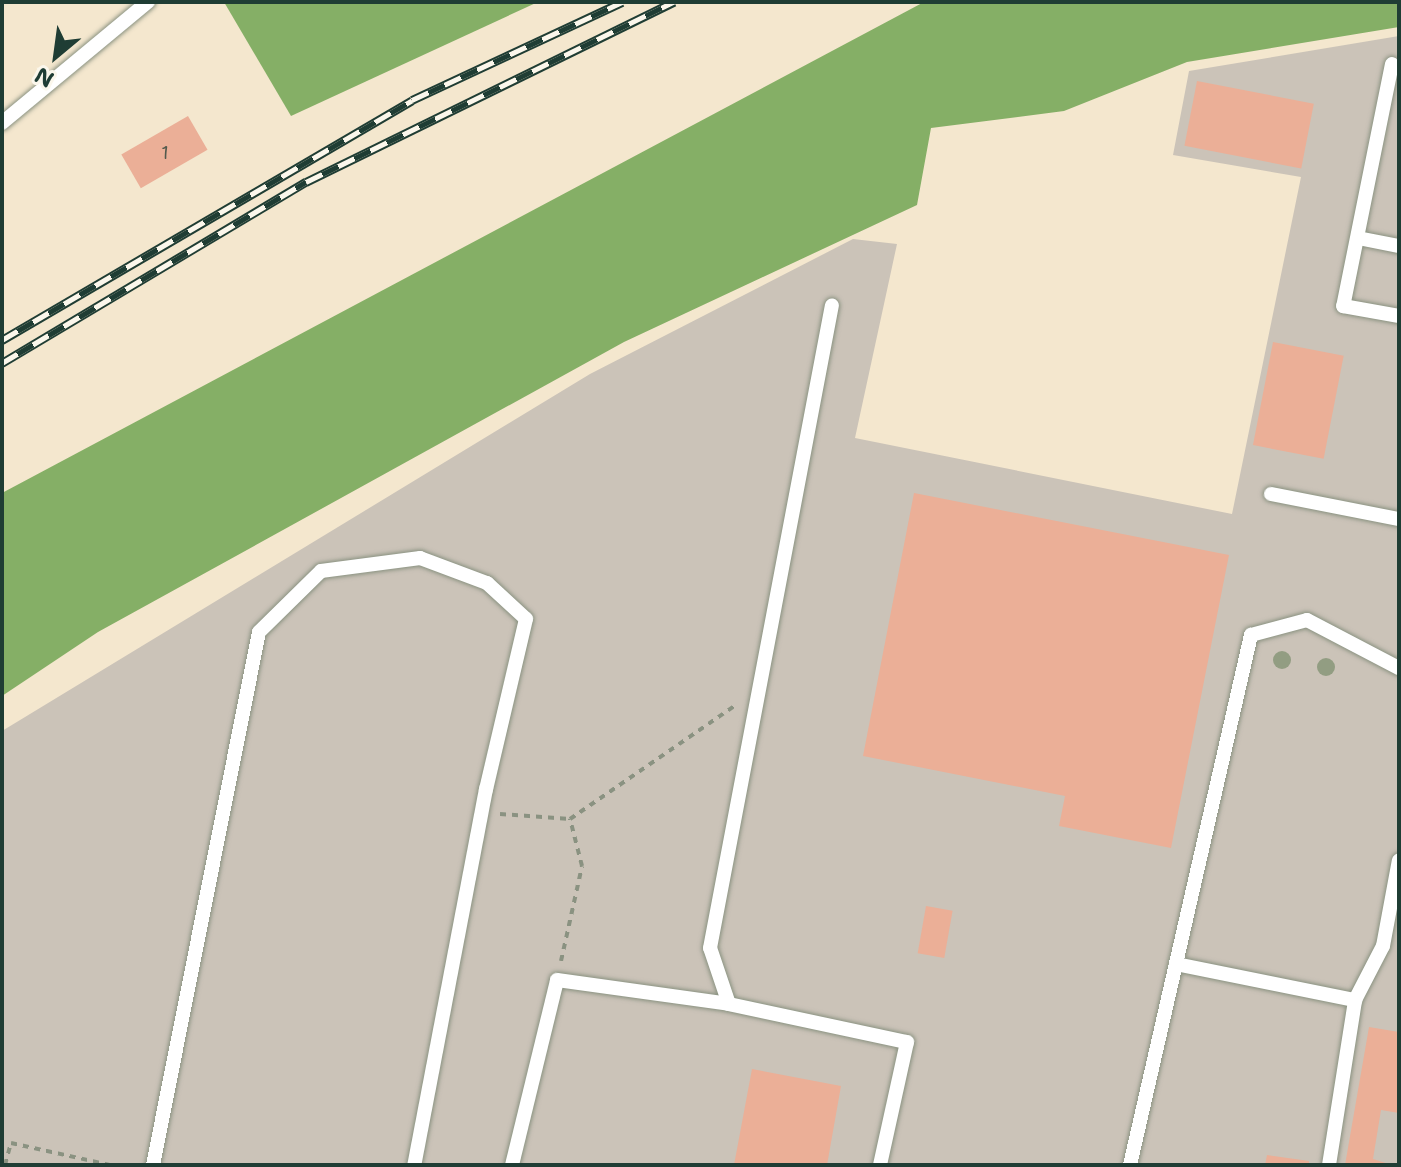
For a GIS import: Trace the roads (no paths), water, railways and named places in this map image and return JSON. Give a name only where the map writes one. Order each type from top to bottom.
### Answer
[{"type":"lane","points":[[2,123],[148,2]]},
{"type":"lane","points":[[1392,64],[1343,306],[1399,316]]},
{"type":"lane","points":[[1358,238],[1399,246]]},
{"type":"lane","points":[[729,1004],[710,948],[832,305]]},
{"type":"lane","points":[[1271,494],[1399,519]]},
{"type":"lane","points":[[153,1165],[259,632],[321,571],[420,558],[487,583],[526,619],[482,812],[414,1165]]},
{"type":"lane","points":[[1130,1165],[1251,635],[1307,620],[1399,668]]},
{"type":"lane","points":[[1329,1165],[1355,1000],[1383,946],[1399,860]]},
{"type":"lane","points":[[1176,964],[1355,1000]]},
{"type":"lane","points":[[512,1165],[557,980],[729,1004],[907,1042],[880,1165]]},
{"type":"railway","points":[[2,340],[412,100],[622,2]]},
{"type":"railway","points":[[2,363],[306,182],[674,2]]}]
